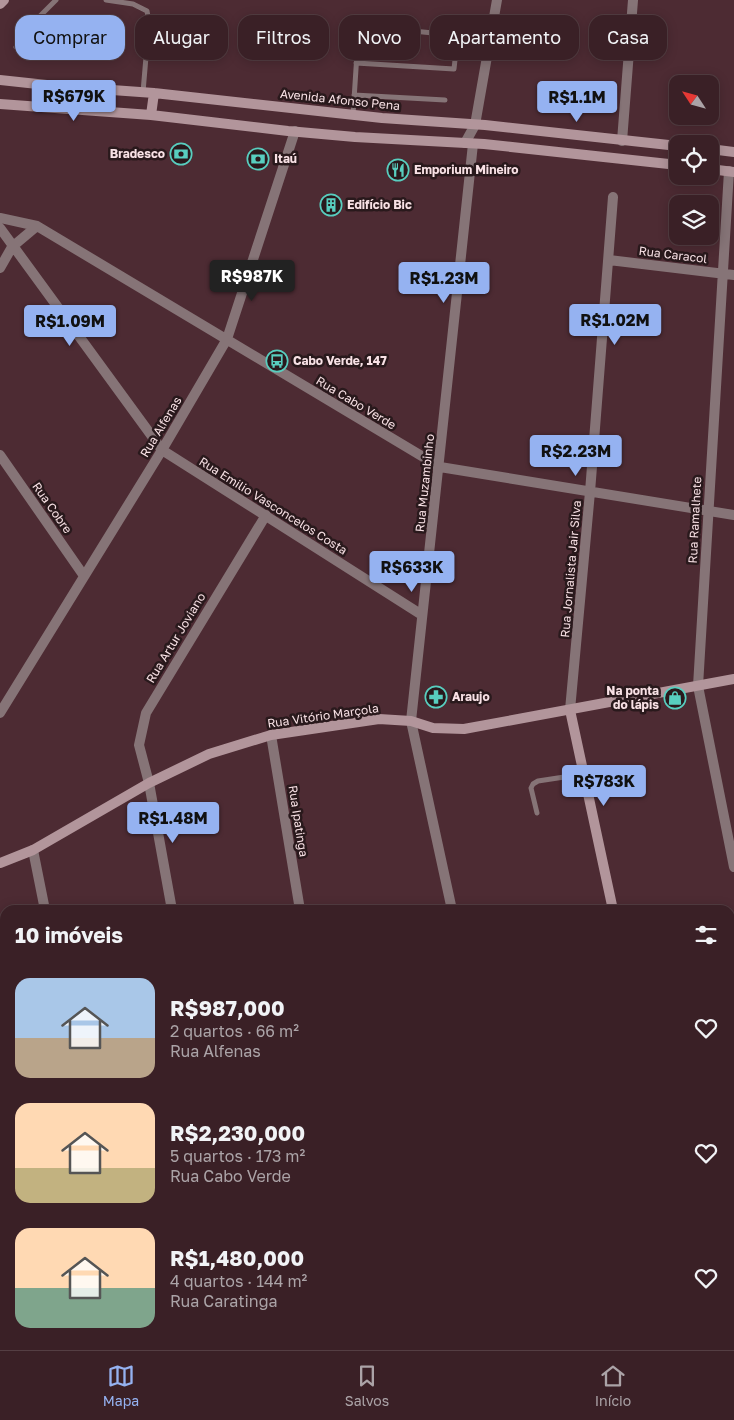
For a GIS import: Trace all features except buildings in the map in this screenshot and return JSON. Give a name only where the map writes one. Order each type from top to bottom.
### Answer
[{"type":"main road","points":[[0,4],[4,0]]},
{"type":"main road","name":"Avenida Afonso Pena","points":[[0,80],[154,93],[353,115],[475,125],[669,145]]},
{"type":"main road","points":[[151,115],[154,93]]},
{"type":"main road","points":[[0,104],[151,115],[355,137],[469,144],[669,164]]},
{"type":"main road","points":[[719,151],[734,152]]},
{"type":"main road","points":[[719,170],[732,171]]},
{"type":"main road","name":"Rua Vitório Marçola","points":[[0,863],[33,850],[148,783],[209,754],[271,735],[379,719],[411,721],[433,728],[464,729],[734,680]]},
{"type":"main road","name":"Rua Jornalista Jair Silva","points":[[570,710],[612,905]]},
{"type":"street","name":"Rua Muzambinho","points":[[451,905],[411,721],[440,468],[469,144],[475,125],[497,0]]},
{"type":"street","points":[[622,141],[633,0]]},
{"type":"street","name":"Rua Alfenas","points":[[0,713],[162,450],[226,339],[295,131]]},
{"type":"street","name":"Rua Ramalhete","points":[[732,171],[722,274],[698,686],[734,866]]},
{"type":"street","name":"Rua Jornalista Jair Silva","points":[[570,710],[590,492],[613,197]]},
{"type":"street","name":"Rua Cabo Verde","points":[[0,218],[37,226],[440,468],[734,515]]},
{"type":"street","points":[[0,268],[12,247],[37,226]]},
{"type":"street","points":[[0,228],[12,247],[162,450]]},
{"type":"street","name":"Rua Caracol","points":[[609,260],[734,275]]},
{"type":"street","name":"Rua Emilio Vasconcelos Costa","points":[[162,450],[422,615]]},
{"type":"street","name":"Rua Cobre","points":[[0,455],[84,576]]},
{"type":"street","name":"Rua Artur Joviano","points":[[171,905],[139,745],[146,713],[266,515]]},
{"type":"street","name":"Rua Ipatinga","points":[[271,735],[299,905]]},
{"type":"street","points":[[33,850],[44,905]]},
{"type":"lane","points":[[41,15],[56,0]]},
{"type":"lane","points":[[106,0],[133,4],[147,11],[149,22],[143,92]]},
{"type":"lane","points":[[356,63],[454,69],[457,40],[453,35],[420,32]]},
{"type":"lane","points":[[353,115],[356,60]]},
{"type":"lane","points":[[354,95],[444,100]]},
{"type":"lane","points":[[536,814],[533,784],[538,781],[584,774]]},
{"type":"place","name":"Bradesco","points":[[181,154]]},
{"type":"place","name":"Itaú","points":[[258,159]]},
{"type":"place","name":"Emporium Mineiro","points":[[398,170]]},
{"type":"place","name":"Edifício Bic","points":[[331,205]]},
{"type":"place","name":"Cabo Verde, 147","points":[[277,361]]},
{"type":"place","name":"Araujo","points":[[436,697]]},
{"type":"place","name":"Na ponta do lápis","points":[[675,698]]}]
